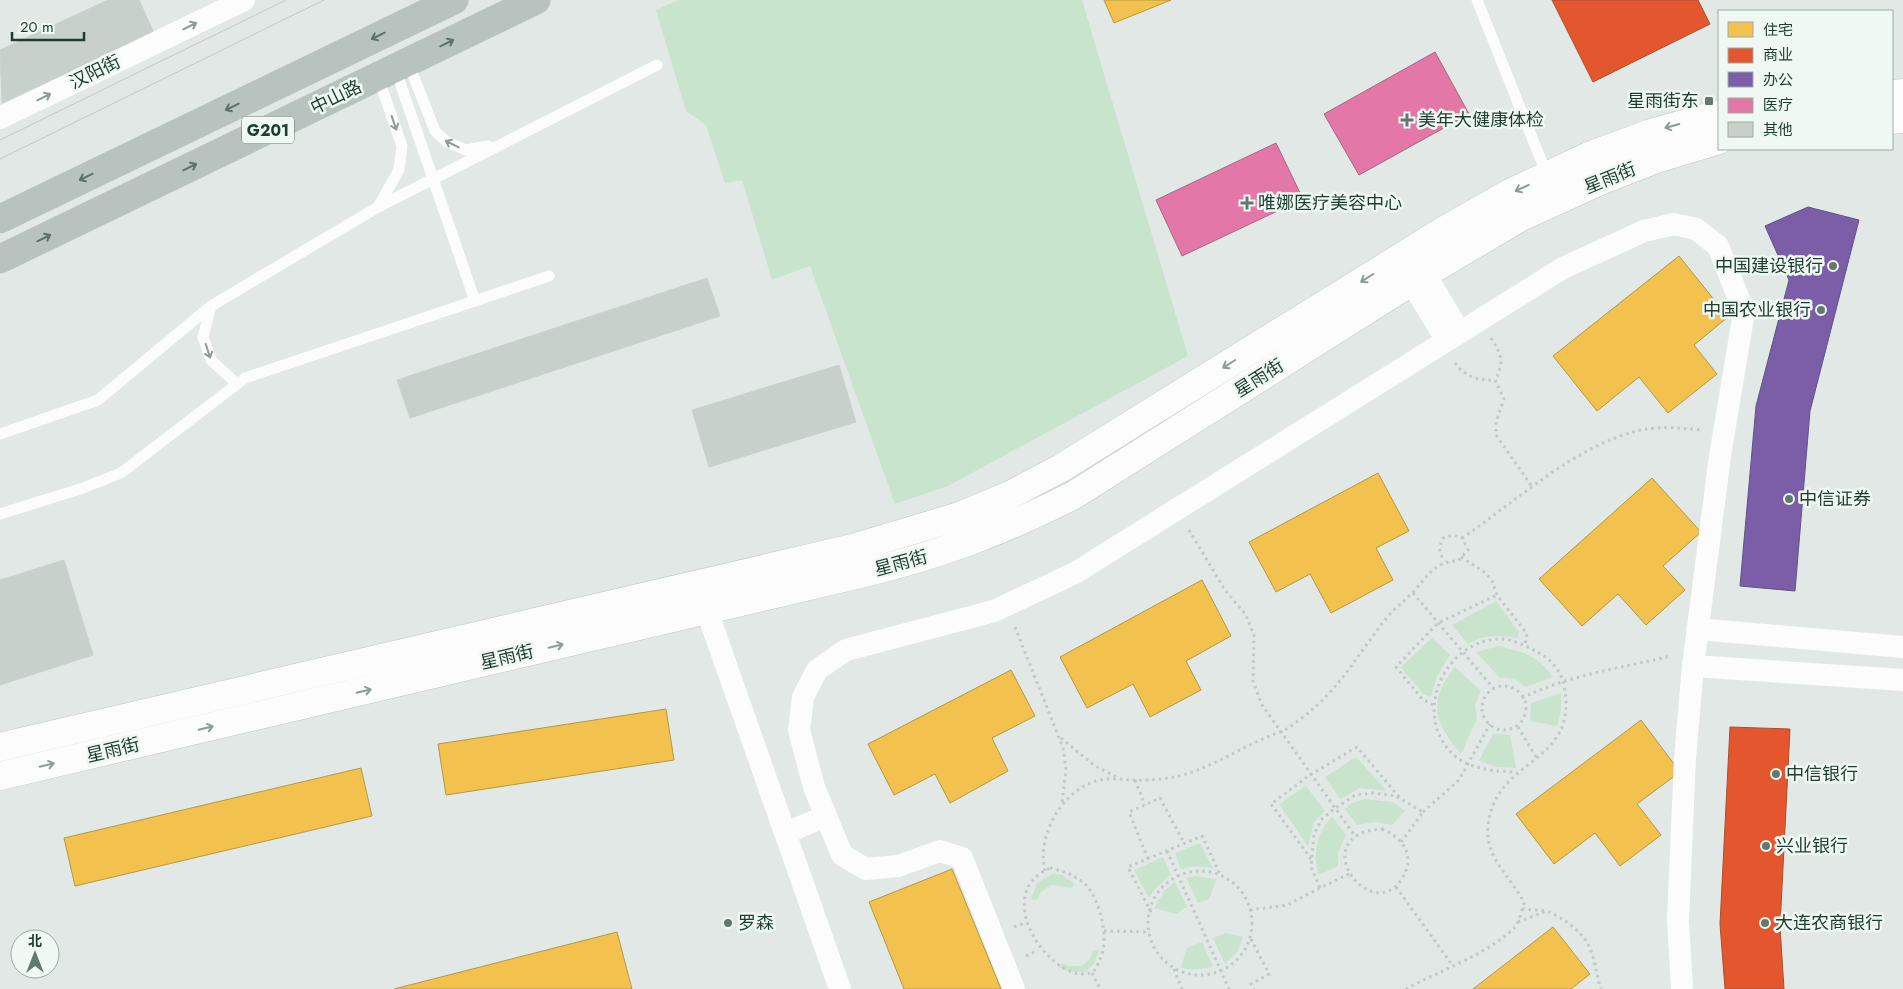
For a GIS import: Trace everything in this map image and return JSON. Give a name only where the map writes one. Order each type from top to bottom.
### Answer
[{"type":"highway","name":"中山路","points":[[0,219],[454,0]]},
{"type":"highway","name":"中山路","points":[[0,259],[394,69],[525,2]]},
{"type":"street","name":"汉阳街","points":[[0,118],[244,0]]},
{"type":"street","name":"星雨街","points":[[0,747],[698,584],[908,532],[960,516],[1010,494],[1061,468],[1411,267],[1521,217],[1552,188],[1650,133],[1718,114]]},
{"type":"street","name":"星雨街","points":[[1552,188],[1718,140]]},
{"type":"street","points":[[1014,989],[962,858],[940,851],[898,866],[866,869],[842,855],[814,787],[798,730],[803,697],[817,670],[846,650],[994,611],[1075,573],[1563,268],[1644,231],[1674,224],[1696,229],[1718,246],[1744,312],[1725,432],[1695,649],[1685,758],[1678,920],[1682,989]]},
{"type":"street","name":"星雨街","points":[[0,776],[916,560],[970,543],[1022,521],[1074,494],[1411,267]]},
{"type":"street","points":[[1411,267],[1456,334]]},
{"type":"street","points":[[698,584],[840,989]]},
{"type":"street","points":[[1695,649],[1903,647]]},
{"type":"street","points":[[1695,649],[1903,680]]},
{"type":"street","points":[[784,828],[824,811]]},
{"type":"lane","points":[[1477,0],[1552,188]]},
{"type":"lane","points":[[0,434],[98,400],[211,306],[378,208],[499,144],[657,65]]},
{"type":"lane","points":[[394,69],[435,131],[447,142],[466,150],[499,144]]},
{"type":"lane","points":[[394,69],[435,178],[475,301]]},
{"type":"lane","points":[[378,208],[399,170],[402,146],[394,69]]},
{"type":"lane","points":[[0,514],[83,488],[121,473],[245,378],[550,276]]},
{"type":"lane","points":[[211,306],[203,337],[210,360],[237,384]]},
{"type":"path","points":[[1456,334],[1464,374],[1474,378],[1496,380]]},
{"type":"path","points":[[1456,334],[1500,351],[1502,362],[1496,380],[1504,399],[1496,422],[1496,435],[1533,488]]},
{"type":"path","points":[[1462,538],[1580,455],[1606,442],[1642,430],[1686,428],[1725,432]]},
{"type":"path","points":[[1177,510],[1224,590],[1246,615],[1254,635],[1253,681],[1262,705],[1355,836]]},
{"type":"path","points":[[1062,804],[1084,787],[1099,780],[1135,780],[1183,775],[1224,759],[1280,732],[1318,706],[1337,686],[1390,613],[1424,579],[1445,561],[1458,561],[1468,550],[1462,538],[1453,535],[1443,538],[1439,548],[1440,554],[1445,561]]},
{"type":"path","points":[[1461,557],[1483,571],[1492,580],[1497,595],[1527,634],[1525,646]]},
{"type":"path","points":[[1413,592],[1494,688]]},
{"type":"path","points":[[1433,705],[1422,699],[1396,668],[1438,623],[1497,595]]},
{"type":"path","points":[[1007,605],[1064,748],[1066,769],[1062,804],[1049,828],[1044,847],[1042,858],[1045,871]]},
{"type":"path","points":[[1406,989],[1485,948],[1514,928],[1518,922],[1524,903],[1518,891],[1505,877],[1492,855],[1488,827],[1493,802],[1516,772],[1537,759],[1556,739],[1565,718],[1566,699],[1564,682],[1560,673],[1544,655],[1525,646],[1498,639],[1480,642],[1462,652],[1448,666],[1438,684],[1433,705],[1436,724],[1443,739],[1455,756],[1497,772],[1516,772]]},
{"type":"path","points":[[1522,698],[1564,682],[1695,649]]},
{"type":"path","points":[[1507,686],[1520,691],[1525,704],[1526,715],[1518,727],[1504,729],[1490,724],[1482,713],[1482,704],[1494,688],[1507,686]]},
{"type":"path","points":[[1401,842],[1423,812],[1459,780],[1490,724]]},
{"type":"path","points":[[1518,727],[1537,759]]},
{"type":"path","points":[[1059,737],[1095,766],[1122,779]]},
{"type":"path","points":[[1312,860],[1271,804],[1310,775],[1356,747],[1401,799]]},
{"type":"path","points":[[1135,780],[1145,805]]},
{"type":"path","points":[[1320,888],[1311,867],[1314,834],[1322,819],[1334,809],[1355,795],[1373,793],[1401,799],[1423,812]]},
{"type":"path","points":[[1148,859],[1129,812],[1160,798],[1184,843]]},
{"type":"path","points":[[1382,829],[1395,835],[1401,842],[1406,847],[1408,859],[1406,873],[1392,890],[1381,892],[1368,890],[1357,884],[1346,871],[1345,858],[1348,845],[1355,836],[1368,830],[1382,829]]},
{"type":"path","points":[[1151,912],[1128,867],[1202,836],[1221,875]]},
{"type":"path","points":[[1167,851],[1229,989]]},
{"type":"path","points":[[1060,972],[1038,950],[1025,923],[1025,907],[1031,885],[1041,872],[1050,868],[1070,873],[1086,885],[1102,920],[1106,939],[1102,957],[1092,973],[1080,977],[1067,976]]},
{"type":"path","points":[[1208,872],[1221,875],[1234,884],[1244,896],[1250,910],[1252,927],[1250,938],[1243,956],[1232,966],[1201,974],[1185,974],[1174,969],[1159,956],[1151,941],[1151,912],[1155,898],[1174,878],[1179,876],[1208,872]]},
{"type":"path","points":[[1250,910],[1287,905],[1349,874]]},
{"type":"path","points":[[1396,886],[1453,966]]},
{"type":"path","points":[[1522,909],[1547,911],[1564,918],[1579,932],[1592,952],[1601,989]]},
{"type":"path","points":[[1518,922],[1547,911]]},
{"type":"path","points":[[1104,931],[1150,932]]},
{"type":"path","points":[[1250,938],[1268,974],[1252,984],[1254,989]]},
{"type":"path","points":[[1174,969],[1182,989]]},
{"type":"path","points":[[1092,973],[1100,989]]},
{"type":"green space","points":[[678,0],[1082,0],[1188,356],[948,486],[895,504],[810,266],[772,280],[742,180],[725,183],[706,125],[686,111],[656,10]]},
{"type":"green space","points":[[1496,601],[1519,632],[1517,638],[1492,636],[1480,638],[1468,644],[1452,625]]},
{"type":"green space","points":[[1432,638],[1450,655],[1437,676],[1431,697],[1423,694],[1401,667]]},
{"type":"green space","points":[[1499,646],[1535,659],[1553,677],[1525,687],[1514,679],[1500,678],[1476,652]]},
{"type":"green space","points":[[1455,667],[1481,691],[1475,705],[1477,718],[1461,754],[1445,732],[1437,711],[1440,690]]},
{"type":"green space","points":[[1561,693],[1561,712],[1557,726],[1530,721],[1531,703]]},
{"type":"green space","points":[[1493,734],[1510,735],[1516,768],[1497,767],[1479,761]]},
{"type":"green space","points":[[1356,757],[1387,791],[1360,788],[1340,799],[1325,777]]},
{"type":"green space","points":[[1306,786],[1325,811],[1314,822],[1308,846],[1279,804]]},
{"type":"green space","points":[[1364,799],[1393,802],[1405,811],[1392,825],[1375,822],[1357,825],[1345,809],[1352,803]]},
{"type":"green space","points":[[1332,817],[1346,835],[1338,852],[1338,866],[1319,875],[1316,859],[1317,844],[1319,836]]},
{"type":"green space","points":[[1200,843],[1213,868],[1196,866],[1181,869],[1175,853]]},
{"type":"green space","points":[[1163,857],[1171,874],[1155,889],[1149,898],[1134,870]]},
{"type":"green space","points":[[1052,874],[1062,875],[1075,884],[1072,888],[1051,885],[1041,892],[1037,900],[1031,899],[1037,883]]},
{"type":"green space","points":[[1195,876],[1217,879],[1209,899],[1198,903],[1186,878]]},
{"type":"green space","points":[[1175,882],[1187,907],[1176,914],[1154,908],[1165,890]]},
{"type":"green space","points":[[1226,933],[1243,937],[1238,951],[1225,964],[1213,938]]},
{"type":"green space","points":[[1202,942],[1213,967],[1191,970],[1181,967],[1187,948]]},
{"type":"green space","points":[[1093,950],[1099,950],[1095,962],[1086,972],[1070,972],[1059,967],[1063,963],[1068,966],[1082,966],[1090,959]]},
{"type":"building: 住宅","points":[[1104,0],[1171,0],[1114,23]]},
{"type":"building: 住宅","points":[[1679,256],[1728,317],[1694,345],[1717,374],[1668,413],[1639,377],[1597,411],[1553,356]]},
{"type":"building: 住宅","points":[[1378,473],[1409,531],[1376,548],[1393,580],[1331,613],[1310,574],[1276,592],[1249,542]]},
{"type":"building: 住宅","points":[[1652,478],[1701,532],[1663,566],[1685,590],[1646,625],[1618,594],[1582,626],[1539,579]]},
{"type":"building: 住宅","points":[[1202,580],[1231,636],[1186,661],[1201,690],[1150,717],[1133,684],[1087,708],[1060,657]]},
{"type":"building: 住宅","points":[[1011,670],[1035,716],[992,738],[1008,771],[950,803],[935,774],[894,795],[868,744]]},
{"type":"building: 住宅","points":[[666,709],[674,760],[446,795],[438,744]]},
{"type":"building: 住宅","points":[[1641,720],[1680,772],[1637,804],[1661,835],[1620,866],[1595,833],[1554,864],[1516,814]]},
{"type":"building: 住宅","points":[[361,768],[372,816],[75,886],[64,838]]},
{"type":"building: 住宅","points":[[952,869],[1001,989],[904,989],[869,902]]},
{"type":"building: 住宅","points":[[1553,927],[1590,974],[1571,989],[1473,989]]},
{"type":"building: 住宅","points":[[617,932],[632,989],[394,989]]},
{"type":"building: 商业","points":[[1552,0],[1698,0],[1710,24],[1593,82]]},
{"type":"building: 商业","points":[[1730,727],[1790,729],[1780,927],[1784,989],[1725,989],[1720,924]]},
{"type":"building: 办公","points":[[1808,207],[1859,220],[1810,411],[1795,591],[1740,586],[1756,406],[1789,280],[1765,226]]},
{"type":"building: 医疗","points":[[1435,52],[1469,114],[1359,175],[1324,114]]},
{"type":"building: 医疗","points":[[1276,143],[1303,199],[1182,256],[1156,200]]},
{"type":"building: 其他","points":[[108,0],[139,0],[154,33],[2,103],[0,50]]},
{"type":"building: 其他","points":[[707,278],[720,316],[410,418],[397,380]]},
{"type":"building: 其他","points":[[839,365],[856,422],[709,467],[692,410]]},
{"type":"building: 其他","points":[[64,560],[93,655],[0,685],[0,580]]},
{"type":"tram line","points":[[0,140],[286,0]]},
{"type":"tram line","points":[[0,159],[324,0]]},
{"type":"place","name":"星雨街东","points":[[1709,101]]},
{"type":"place","name":"美年大健康体检","points":[[1407,120]]},
{"type":"place","name":"唯娜医疗美容中心","points":[[1247,203]]},
{"type":"place","name":"中国建设银行","points":[[1833,266]]},
{"type":"place","name":"中国农业银行","points":[[1821,310]]},
{"type":"place","name":"中信证券","points":[[1789,499]]},
{"type":"place","name":"中信银行","points":[[1776,774]]},
{"type":"place","name":"兴业银行","points":[[1766,846]]},
{"type":"place","name":"罗森","points":[[728,923]]},
{"type":"place","name":"大连农商银行","points":[[1765,923]]}]
